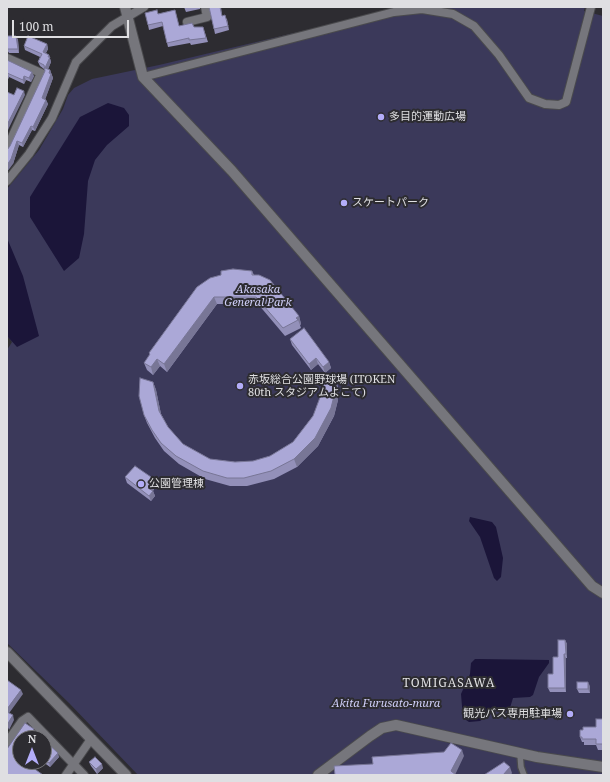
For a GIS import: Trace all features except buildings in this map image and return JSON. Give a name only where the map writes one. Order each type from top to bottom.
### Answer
[{"type":"street","points":[[7,181],[29,154],[52,118],[76,62],[127,12],[144,7]]},
{"type":"street","points":[[187,22],[207,17],[205,7]]},
{"type":"street","points":[[143,77],[394,12],[422,9],[453,14],[474,26],[499,55],[529,98],[546,104],[560,105],[566,102],[591,7]]},
{"type":"street","points":[[127,12],[143,77],[232,171],[592,586],[603,593]]},
{"type":"street","points":[[7,58],[41,73],[7,148]]},
{"type":"street","points":[[7,652],[126,775]]},
{"type":"street","points":[[7,742],[22,721],[28,717],[84,775]]},
{"type":"street","points":[[318,775],[382,728],[396,725],[520,754],[603,767]]},
{"type":"street","points":[[66,775],[91,739]]},
{"type":"street","points":[[520,754],[521,767],[524,775]]},
{"type":"green space","name":"Akasaka General Park","points":[[404,7],[585,7],[584,11],[603,16],[603,775],[138,775],[69,703],[7,643],[7,350],[12,342],[7,336],[7,189],[39,150],[63,109],[68,95],[74,88],[92,79],[159,65]]},
{"type":"shaded area","points":[[108,103],[124,108],[129,115],[129,126],[107,145],[95,160],[88,181],[84,234],[79,258],[64,271],[30,217],[30,197],[80,117]]},
{"type":"shaded area","points":[[7,238],[23,276],[39,336],[17,347],[7,336]]},
{"type":"shaded area","points":[[470,517],[492,522],[496,527],[503,558],[501,577],[497,581],[494,578],[480,537],[469,521]]},
{"type":"shaded area","points":[[475,659],[549,660],[549,663],[539,677],[533,695],[530,697],[513,698],[509,711],[497,710],[480,721],[469,722],[463,718],[461,694],[470,674],[471,663]]},
{"type":"place","name":"多目的運動広場","points":[[381,117]]},
{"type":"place","name":"スケートパーク","points":[[344,203]]},
{"type":"place","name":"赤坂総合公園野球場 (ITOKEN 80th スタジアムよこて)","points":[[240,386]]},
{"type":"place","name":"公園管理棟","points":[[141,484]]},
{"type":"place","name":"観光バス専用駐車場","points":[[570,714]]},
{"type":"district","name":"TOMIGASAWA","points":[[449,684]]},
{"type":"park label","name":"Akita Furusato-mura","points":[[386,704]]}]
